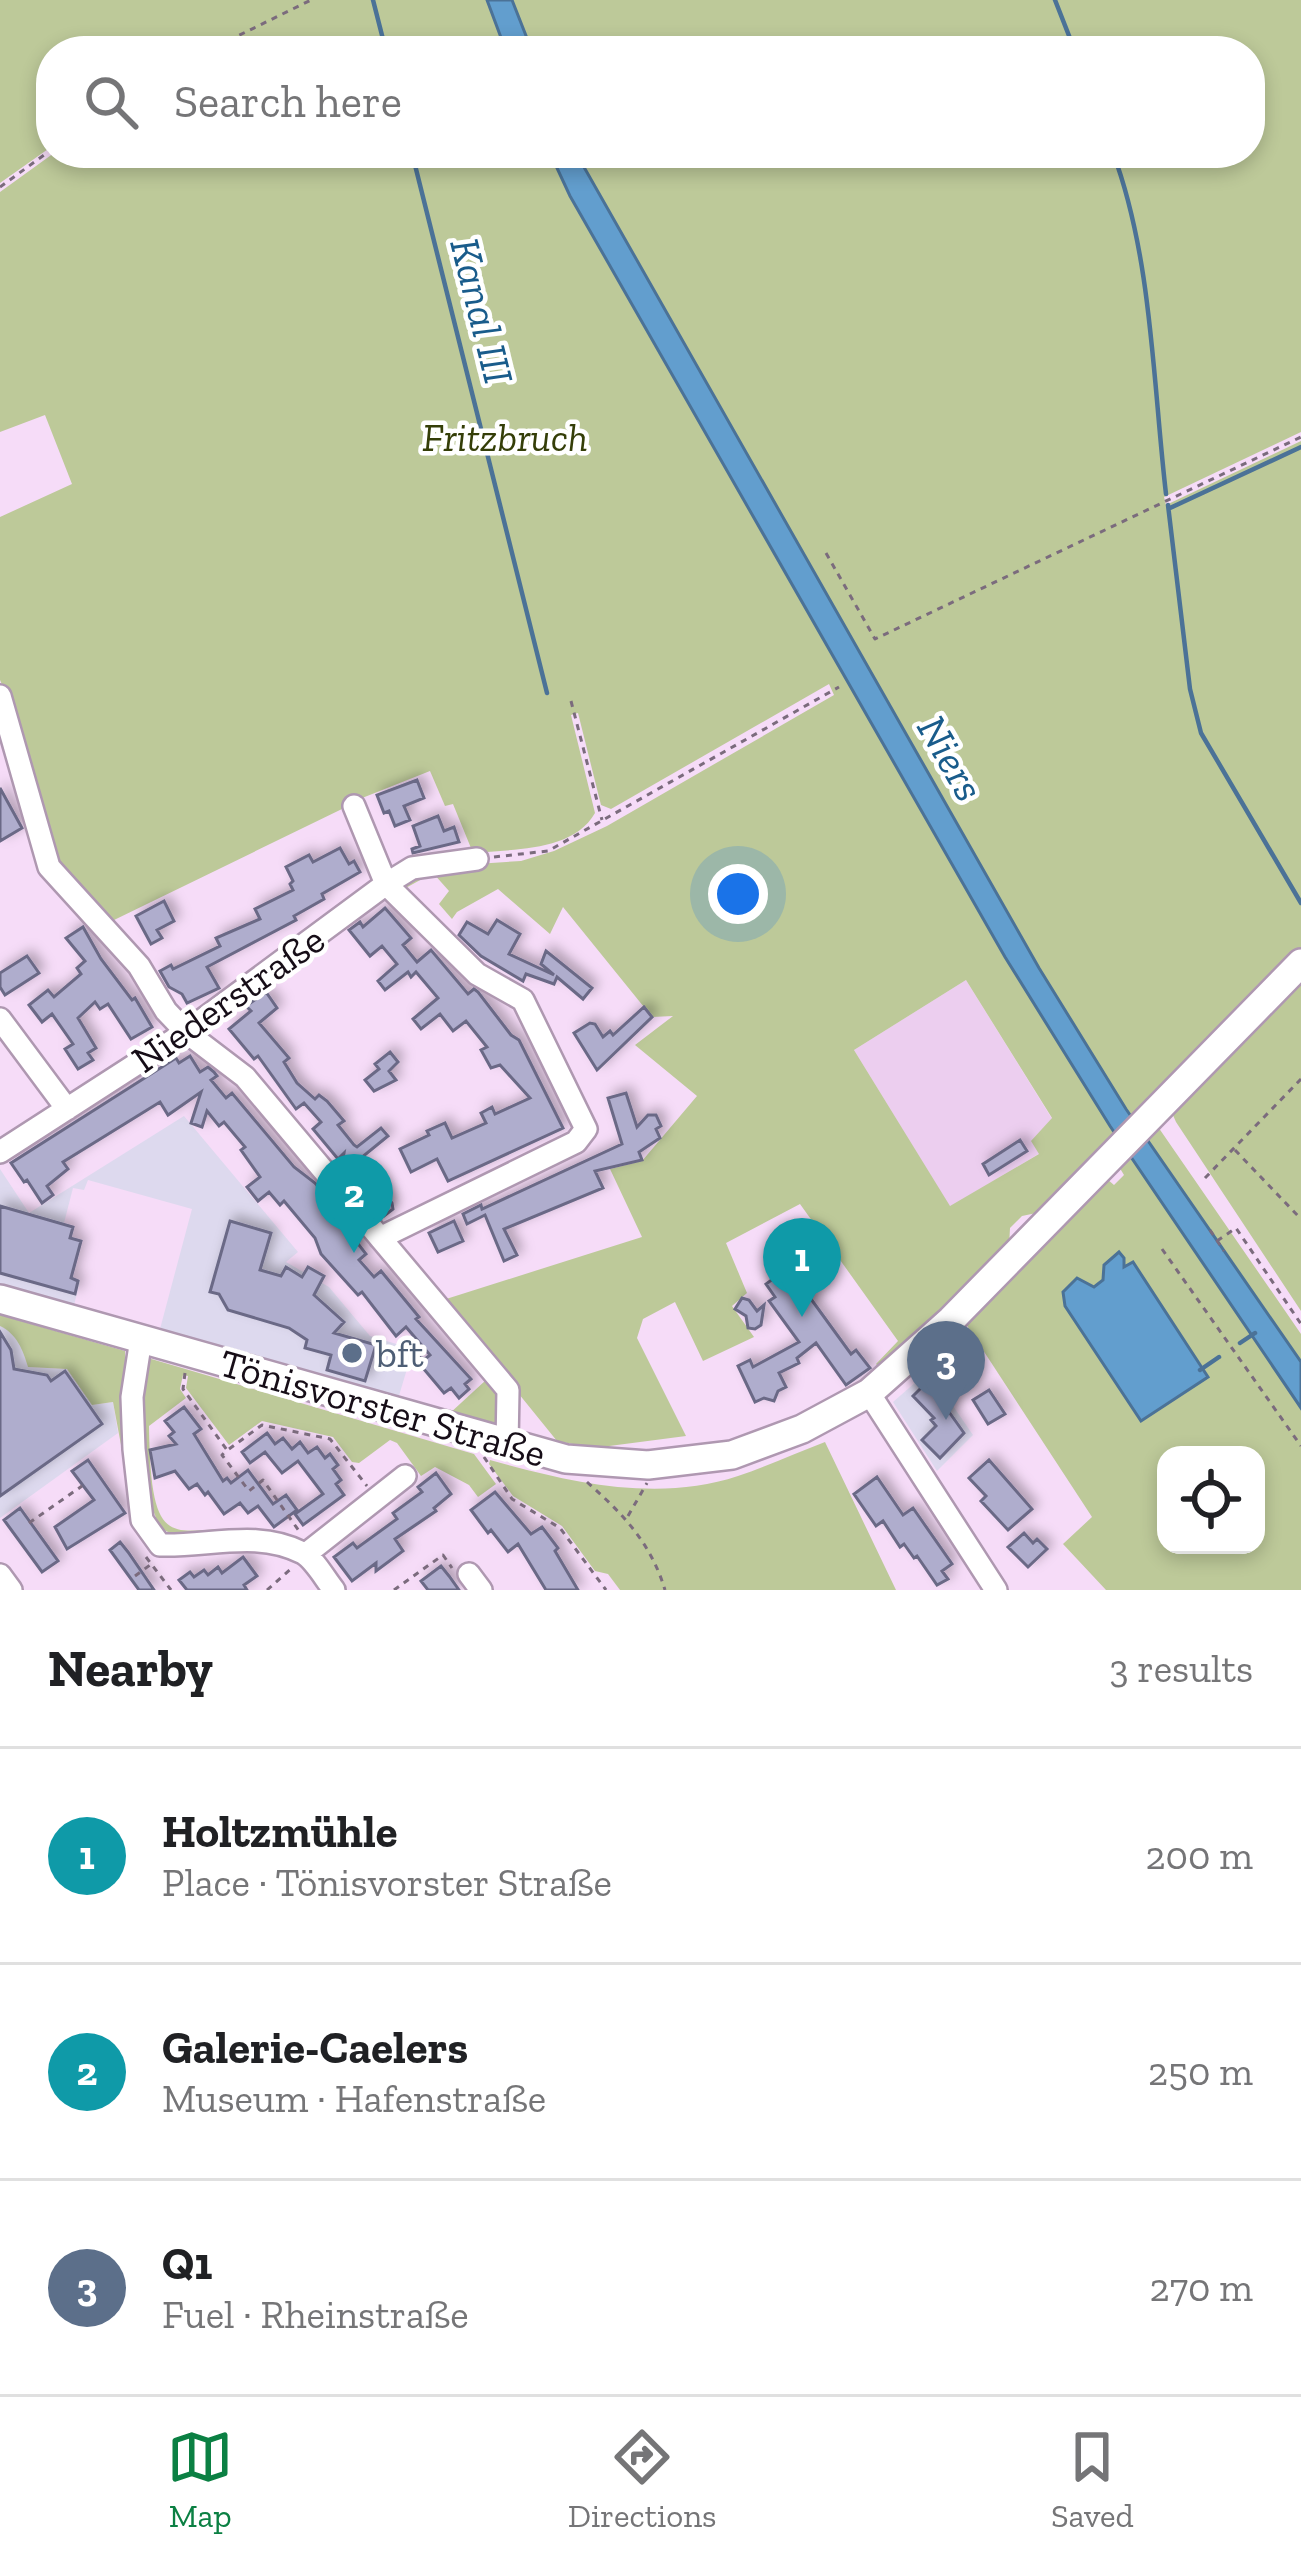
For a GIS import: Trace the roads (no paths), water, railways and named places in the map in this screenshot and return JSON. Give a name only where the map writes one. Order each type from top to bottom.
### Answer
[{"type":"main road","name":"Tönisvorster Straße","points":[[0,1299],[566,1459],[648,1466],[732,1455],[802,1429],[869,1393],[951,1320],[1301,963]]},
{"type":"street","points":[[0,696],[49,867],[139,966],[185,1032],[245,1077],[508,1390],[507,1445]]},
{"type":"street","points":[[354,806],[386,884],[477,974],[523,1000],[586,1129],[576,1142],[380,1238]]},
{"type":"street","name":"Niederstraße","points":[[0,1152],[185,1032],[412,868],[477,859]]},
{"type":"street","points":[[0,1019],[67,1109]]},
{"type":"street","points":[[140,1339],[132,1396],[134,1449],[142,1520],[160,1545],[250,1538],[309,1552],[334,1590]]},
{"type":"street","points":[[869,1393],[996,1590]]},
{"type":"street","points":[[309,1552],[405,1476]]},
{"type":"street","points":[[0,1575],[11,1590]]},
{"type":"water","points":[[487,0],[512,0],[526,36],[500,36]]},
{"type":"water","points":[[557,168],[585,168],[1039,968],[1126,1109],[1301,1362],[1301,1408],[1110,1126],[1005,957]]},
{"type":"water","points":[[1119,1252],[1124,1267],[1133,1262],[1208,1377],[1141,1421],[1065,1306],[1063,1292],[1077,1278],[1094,1287],[1103,1280],[1104,1265]]},
{"type":"waterway","name":"Kanal III","points":[[373,0],[382,36]]},
{"type":"waterway","points":[[1055,0],[1069,36]]},
{"type":"waterway","name":"Kanal III","points":[[416,168],[547,693]]},
{"type":"waterway","points":[[1118,168],[1143,277],[1166,494]]},
{"type":"waterway","points":[[1170,508],[1301,447]]},
{"type":"waterway","points":[[1168,505],[1190,689],[1201,733],[1301,903]]},
{"type":"waterway","points":[[1240,1343],[1255,1333]]},
{"type":"waterway","points":[[1200,1370],[1219,1357]]},
{"type":"place","name":"Galerie-Caelers","points":[[354,1253]]},
{"type":"place","name":"Holtzmühle","points":[[802,1317]]},
{"type":"place","name":"bft","points":[[352,1353]]},
{"type":"place","name":"Q1","points":[[946,1420]]},
{"type":"park label","name":"Fritzbruch","points":[[505,437]]},
{"type":"water label","name":"Niers","points":[[951,758]]}]
